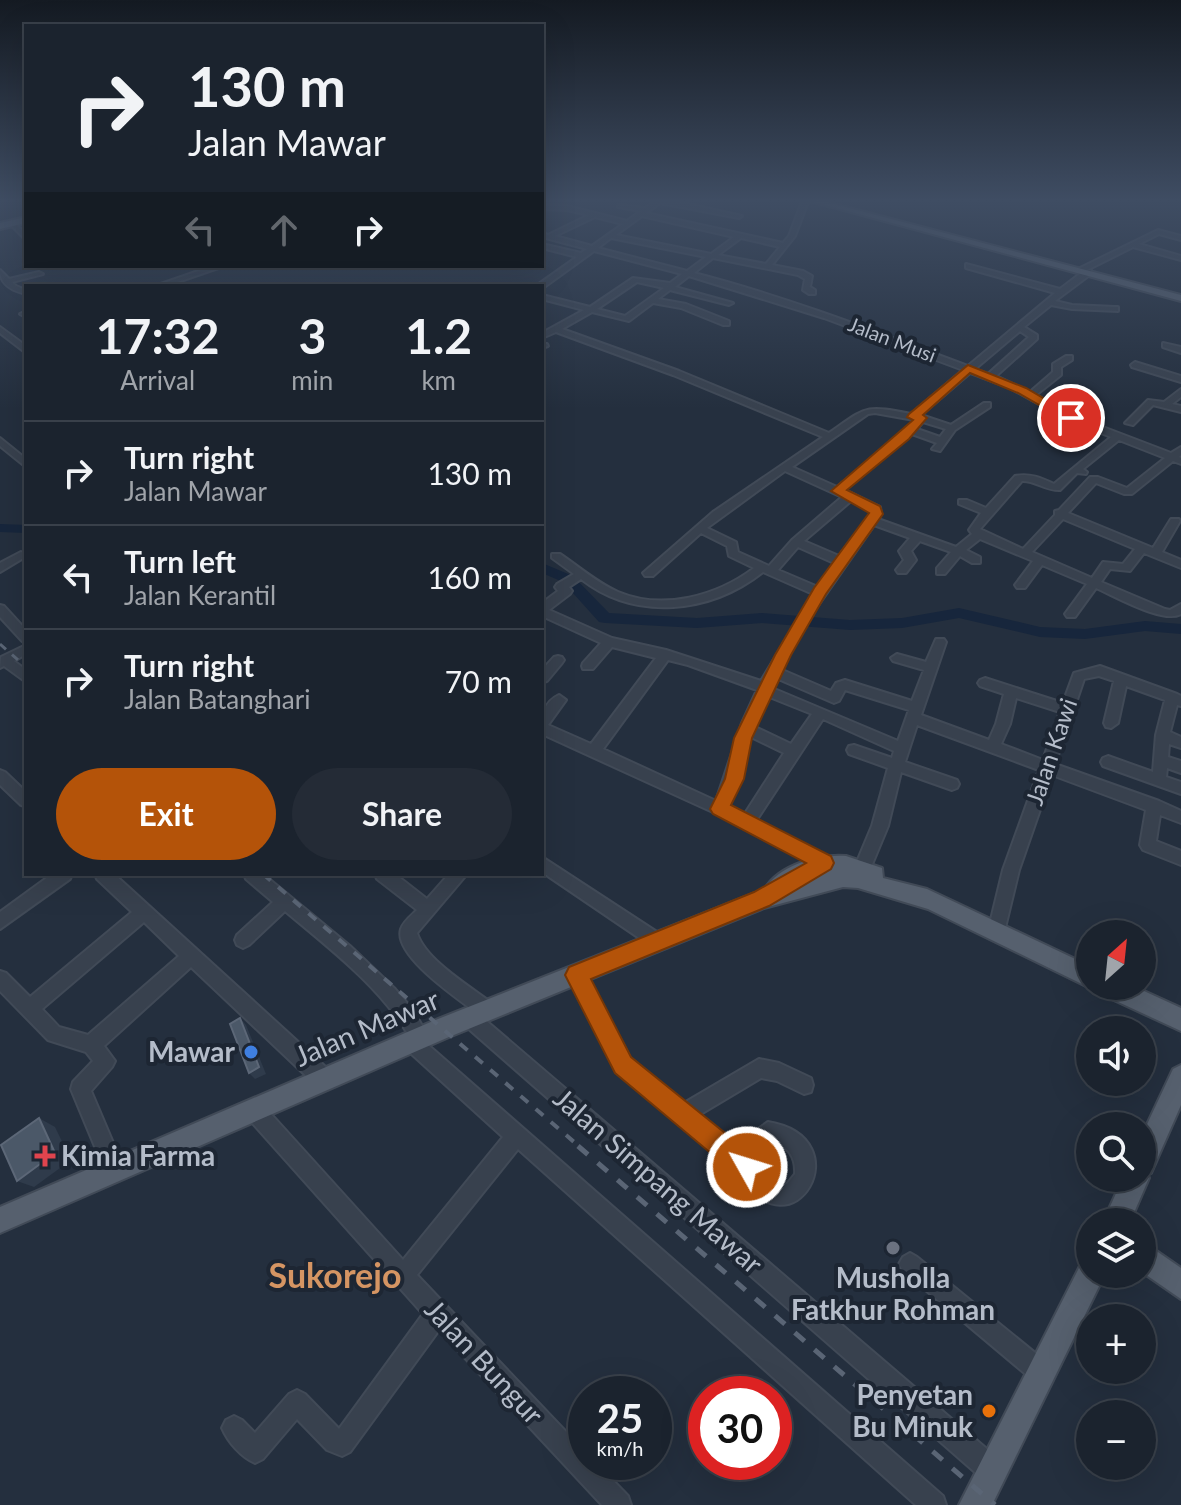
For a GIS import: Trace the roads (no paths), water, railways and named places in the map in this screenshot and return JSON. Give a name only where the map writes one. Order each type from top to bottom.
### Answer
[{"type":"main road","points":[[1077,269],[1181,298]]},
{"type":"main road","name":"Jalan Mawar","points":[[762,899],[824,863],[862,869],[1076,970]]},
{"type":"main road","name":"Jalan Mawar","points":[[0,1220],[416,1040],[762,899],[847,878],[928,900]]},
{"type":"main road","points":[[1139,1000],[1181,1020]]},
{"type":"main road","points":[[1156,1133],[1181,1077]]},
{"type":"main road","points":[[1156,1266],[1181,1285]]},
{"type":"main road","points":[[975,1505],[1084,1288]]},
{"type":"street","points":[[165,284],[210,269]]},
{"type":"street","points":[[543,284],[564,269]]},
{"type":"street","name":"Jalan Musi","points":[[671,269],[783,301],[990,377],[1117,437],[1178,457]]},
{"type":"street","points":[[544,298],[623,320],[696,269]]},
{"type":"street","points":[[782,269],[803,274],[810,281],[806,288],[812,292]]},
{"type":"street","points":[[980,269],[1061,292]]},
{"type":"street","points":[[556,556],[576,578],[633,601],[692,601],[766,570],[911,430],[917,418],[968,369],[1087,269]]},
{"type":"street","points":[[0,272],[11,285],[24,291]]},
{"type":"street","points":[[0,292],[39,274]]},
{"type":"street","points":[[544,335],[589,311],[636,280],[729,303]]},
{"type":"street","points":[[683,306],[702,295]]},
{"type":"street","points":[[650,300],[683,306],[726,323]]},
{"type":"street","points":[[1049,302],[1090,311],[1115,309]]},
{"type":"street","points":[[1090,311],[1099,319]]},
{"type":"street","points":[[990,377],[1034,337],[1019,327]]},
{"type":"street","points":[[0,329],[24,348]]},
{"type":"street","points":[[555,329],[676,373],[829,436]]},
{"type":"street","points":[[0,347],[24,339]]},
{"type":"street","points":[[1166,345],[1181,350]]},
{"type":"street","points":[[1031,395],[1058,373],[1056,366],[1069,358]]},
{"type":"street","points":[[1135,365],[1181,379]]},
{"type":"street","points":[[1167,404],[1181,392]]},
{"type":"street","points":[[1130,423],[1151,402],[1181,409]]},
{"type":"street","points":[[911,430],[939,445],[952,428],[987,405]]},
{"type":"street","points":[[649,573],[699,528],[870,410],[952,428]]},
{"type":"street","points":[[1117,437],[1056,488],[1028,477],[1019,478],[974,530],[1162,612],[1172,614],[1181,608]]},
{"type":"street","points":[[0,441],[24,462]]},
{"type":"street","points":[[1076,469],[1128,492],[1178,457]]},
{"type":"street","points":[[720,809],[734,779],[747,729],[810,606],[840,561],[877,522],[876,509],[784,467]]},
{"type":"street","points":[[1025,553],[1059,513],[1094,479]]},
{"type":"street","points":[[963,502],[988,512]]},
{"type":"street","points":[[1059,513],[1181,564]]},
{"type":"street","points":[[1156,553],[1175,521]]},
{"type":"street","points":[[877,522],[976,560]]},
{"type":"street","points":[[699,528],[732,544],[733,554],[819,592]]},
{"type":"street","points":[[941,571],[958,551],[979,534]]},
{"type":"street","points":[[902,570],[910,560],[905,551],[912,535]]},
{"type":"street","points":[[796,542],[840,561]]},
{"type":"street","points":[[1071,614],[1092,581],[1110,564],[1126,568],[1143,547]]},
{"type":"street","points":[[0,568],[21,555]]},
{"type":"street","points":[[1021,585],[1040,559]]},
{"type":"street","points":[[544,608],[565,592],[561,587],[576,578]]},
{"type":"street","points":[[0,609],[24,644]]},
{"type":"street","points":[[544,611],[609,642],[714,668],[903,749]]},
{"type":"street","points":[[588,666],[609,642]]},
{"type":"street","points":[[862,869],[880,826],[896,766],[940,642]]},
{"type":"street","points":[[24,648],[2,662],[24,676]]},
{"type":"street","points":[[593,752],[666,654]]},
{"type":"street","points":[[714,668],[723,655]]},
{"type":"street","points":[[897,658],[931,668]]},
{"type":"street","points":[[544,676],[558,660]]},
{"type":"street","name":"Jalan Kawi","points":[[996,932],[1011,870],[1076,681],[1083,673],[1100,671],[1176,699]]},
{"type":"street","points":[[774,672],[834,698]]},
{"type":"street","points":[[1111,723],[1121,678]]},
{"type":"street","points":[[985,683],[1066,709]]},
{"type":"street","points":[[747,823],[793,751],[841,686],[845,685],[993,746],[1181,817]]},
{"type":"street","points":[[993,746],[1003,724],[1011,690]]},
{"type":"street","points":[[1159,780],[1163,735],[1176,699]]},
{"type":"street","points":[[544,722],[559,700]]},
{"type":"street","points":[[544,726],[593,752],[720,809],[824,863]]},
{"type":"street","points":[[747,729],[793,751]]},
{"type":"street","points":[[1163,735],[1181,743]]},
{"type":"street","points":[[854,750],[952,784]]},
{"type":"street","points":[[1161,760],[1181,767]]},
{"type":"street","points":[[1108,762],[1181,788]]},
{"type":"street","points":[[1133,797],[1136,772]]},
{"type":"street","points":[[0,776],[24,799]]},
{"type":"street","points":[[1154,805],[1148,845],[1181,858]]},
{"type":"street","points":[[544,865],[657,941]]},
{"type":"street","points":[[0,922],[61,876]]},
{"type":"street","points":[[105,876],[324,1079]]},
{"type":"street","points":[[254,876],[379,984],[410,1017],[416,1040],[517,1135],[934,1505]]},
{"type":"street","points":[[386,876],[428,909],[457,876]]},
{"type":"street","points":[[243,940],[284,902]]},
{"type":"street","name":"Jalan Simpang Mawar","points":[[428,909],[408,931],[410,945],[478,1014],[993,1471]]},
{"type":"street","points":[[29,1009],[144,912]]},
{"type":"street","points":[[91,1045],[191,956]]},
{"type":"street","points":[[577,975],[623,1065],[747,1167]]},
{"type":"street","points":[[0,979],[54,1034],[91,1045],[106,1061],[80,1089],[115,1171]]},
{"type":"street","points":[[683,1114],[759,1068],[779,1072],[804,1085]]},
{"type":"street","name":"Jalan Bungur","points":[[254,1110],[403,1276],[619,1505]]},
{"type":"street","points":[[403,1276],[517,1135]]},
{"type":"street","points":[[910,1264],[1042,1373]]},
{"type":"street","points":[[234,1428],[255,1451],[292,1404],[297,1402],[335,1442],[342,1444],[438,1312]]},
{"type":"waterway","points":[[0,528],[24,529]]},
{"type":"waterway","points":[[544,569],[568,579],[605,618],[697,623],[762,618],[850,625],[902,623],[959,613],[1040,632],[1085,634],[1145,626],[1181,629]]},
{"type":"railway","points":[[0,644],[24,665]]},
{"type":"railway","points":[[265,876],[581,1148]]},
{"type":"railway","points":[[578,1146],[995,1505]]},
{"type":"place","name":"Mawar","points":[[251,1052]]},
{"type":"place","name":"Kimia Farma","points":[[45,1156]]},
{"type":"place","name":"Musholla Fatkhur Rohman","points":[[893,1248]]},
{"type":"place","name":"Penyetan Bu Minuk","points":[[989,1411]]},
{"type":"district","name":"Sukorejo","points":[[335,1276]]}]
